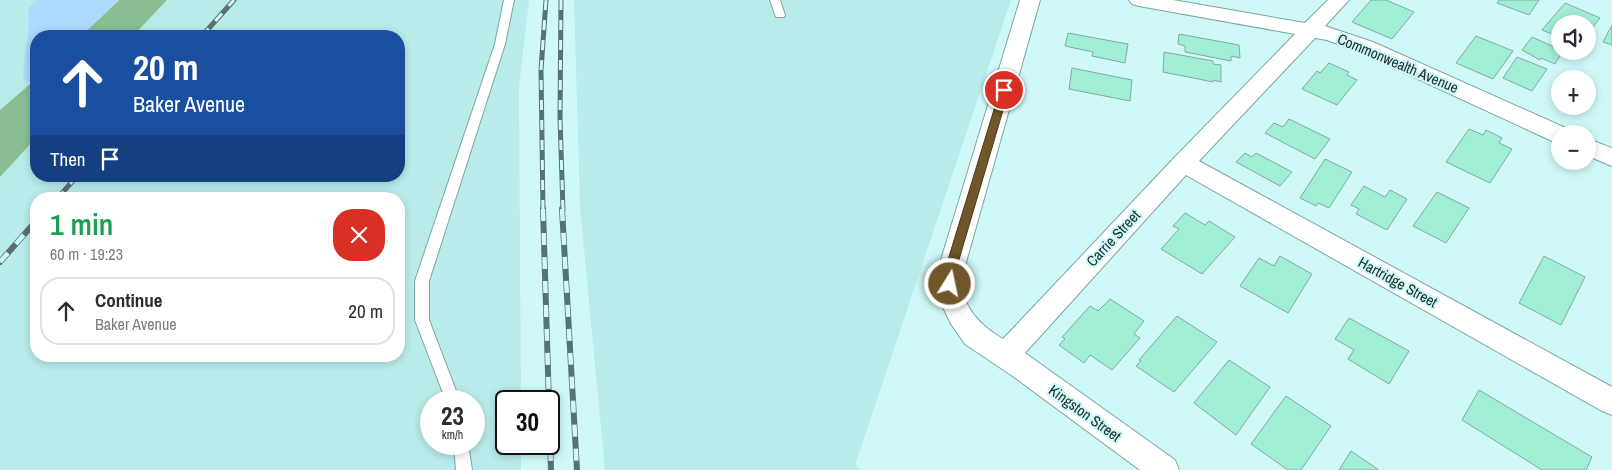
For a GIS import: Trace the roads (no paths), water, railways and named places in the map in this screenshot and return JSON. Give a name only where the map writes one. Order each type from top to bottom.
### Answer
[{"type":"street","points":[[1005,356],[976,336],[960,316],[950,295],[950,273],[1030,0]]},
{"type":"street","name":"Commonwealth Avenue","points":[[1139,0],[1331,34],[1366,47],[1551,131]]},
{"type":"street","name":"Carrie Street","points":[[1005,356],[1183,163],[1339,0]]},
{"type":"street","points":[[1596,151],[1612,158]]},
{"type":"street","name":"Hartridge Street","points":[[1183,163],[1612,402]]},
{"type":"street","name":"Kingston Street","points":[[1005,356],[1164,470]]},
{"type":"lane","points":[[449,390],[422,320],[422,281],[500,44],[509,0]]},
{"type":"lane","points":[[775,0],[780,15]]},
{"type":"lane","points":[[462,455],[464,470]]},
{"type":"railway","points":[[207,30],[234,0]]},
{"type":"railway","points":[[543,210],[541,70],[546,0]]},
{"type":"railway","points":[[561,0],[560,118],[563,210]]},
{"type":"railway","points":[[63,192],[72,182]]},
{"type":"railway","points":[[543,209],[551,470]]},
{"type":"railway","points":[[562,209],[577,470]]},
{"type":"railway","points":[[0,262],[30,228]]}]
